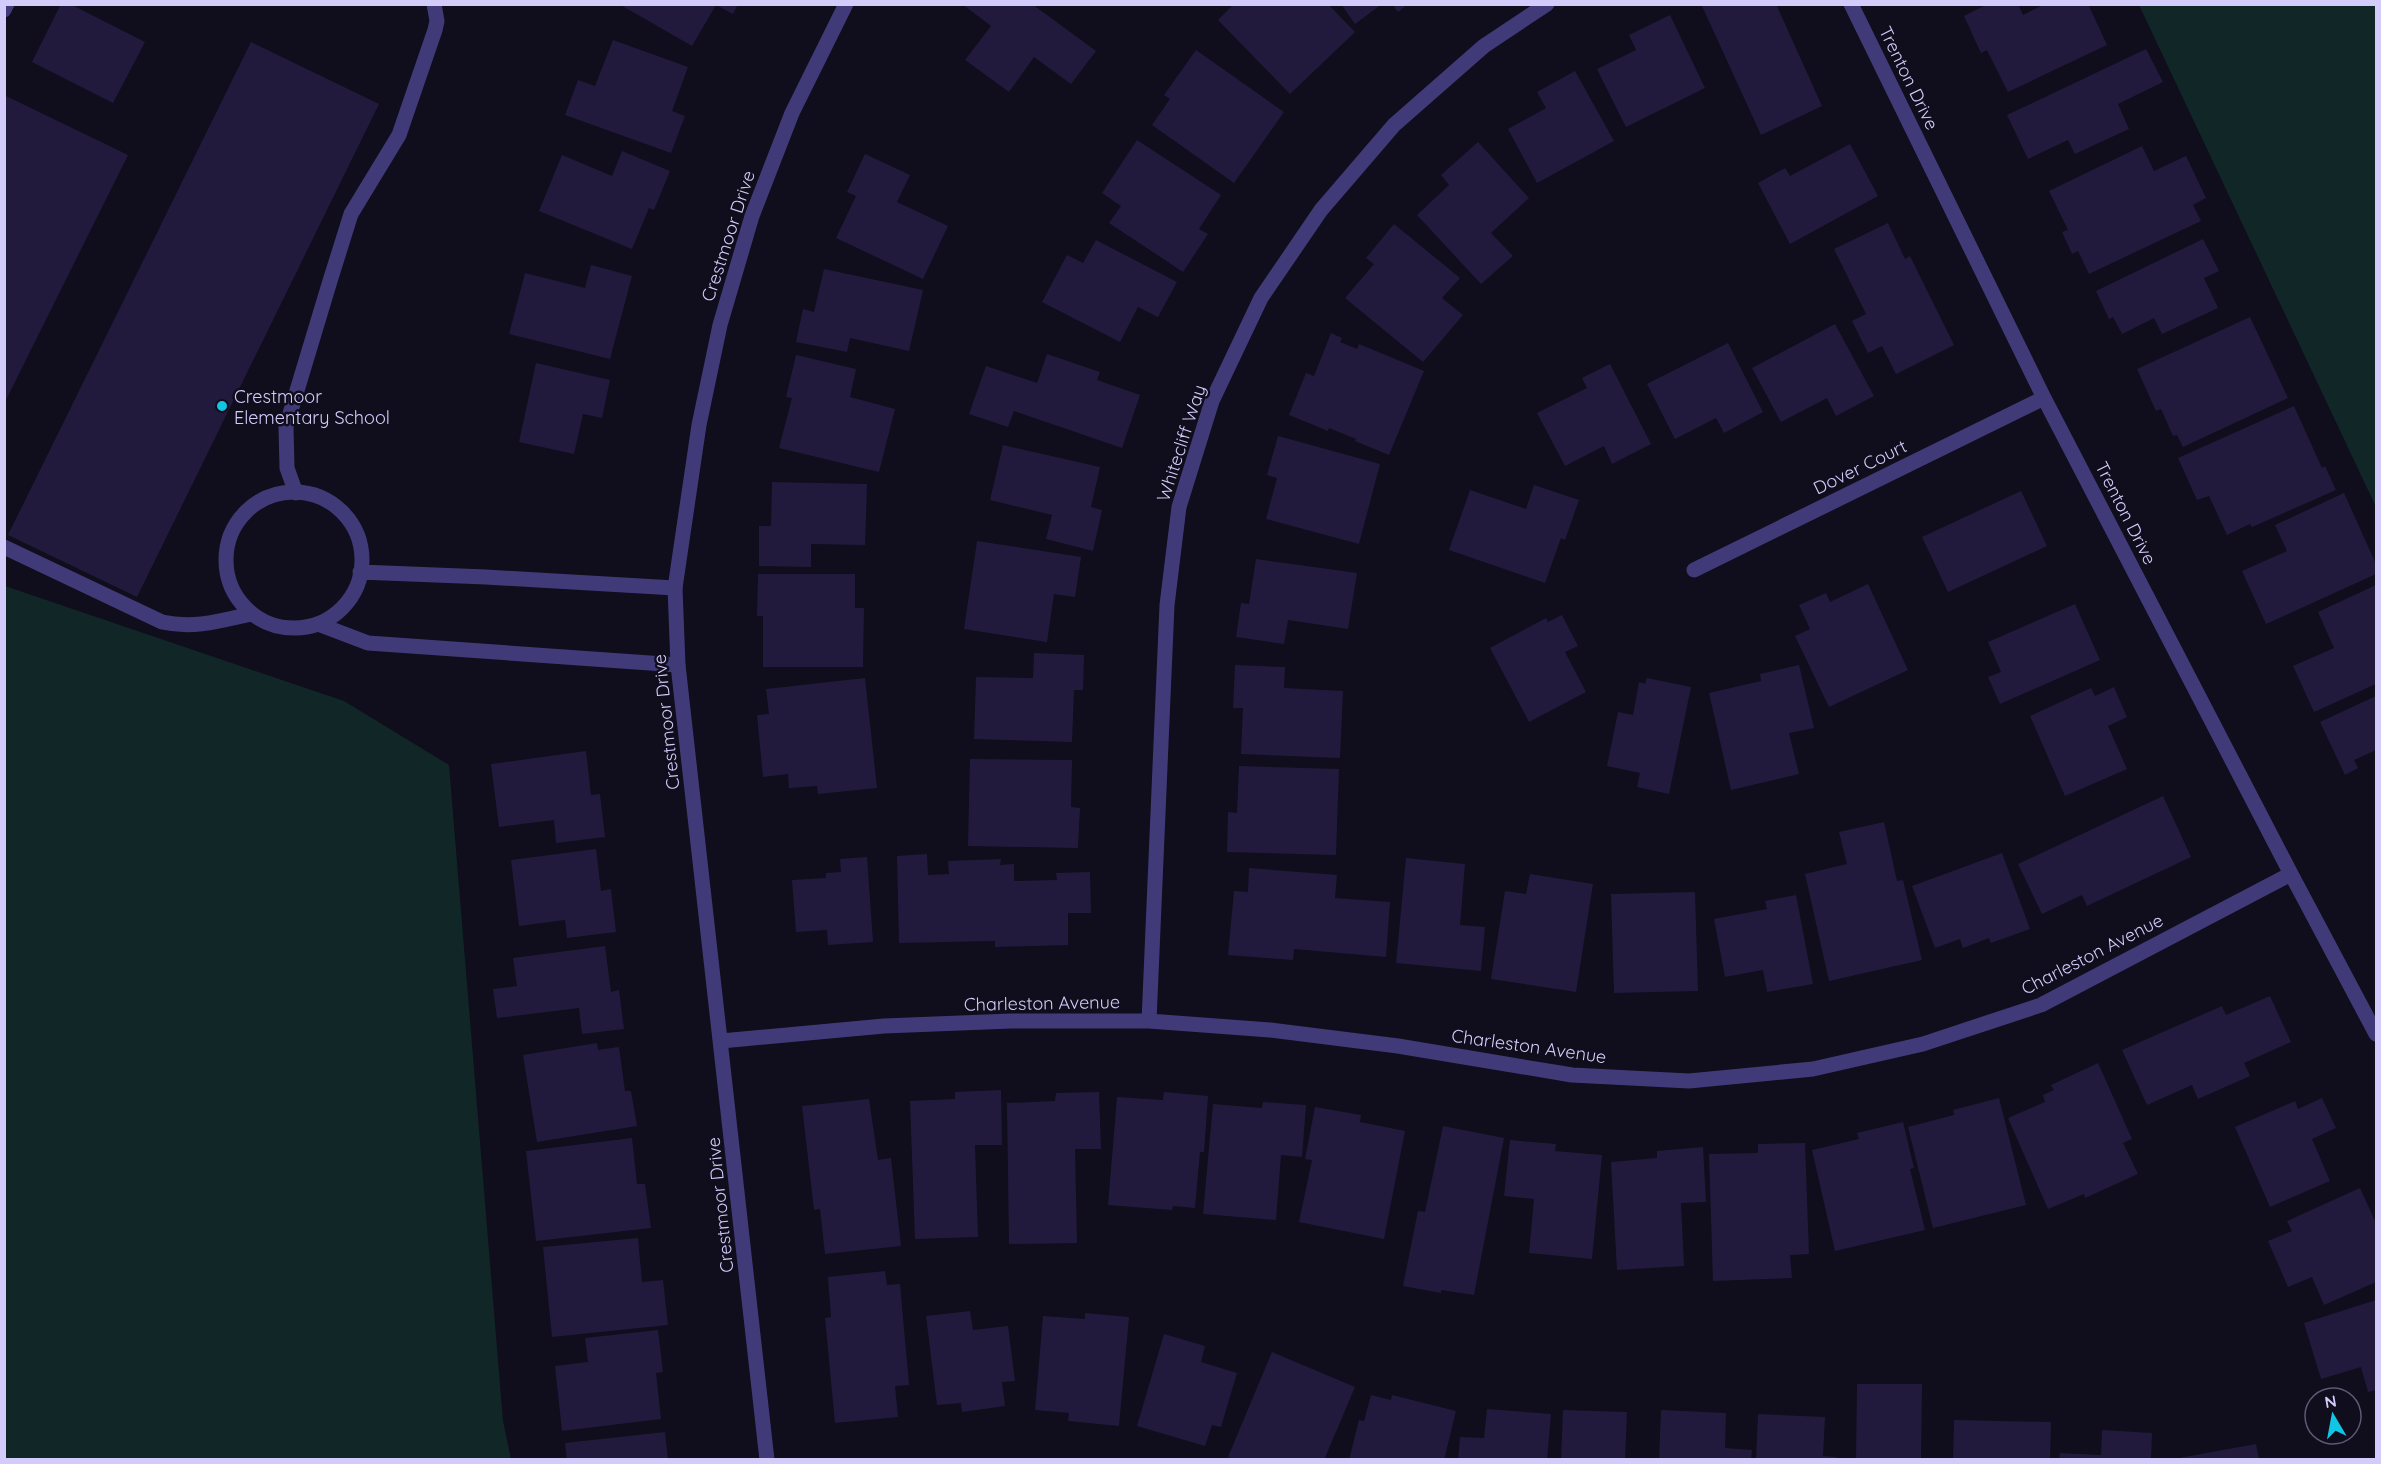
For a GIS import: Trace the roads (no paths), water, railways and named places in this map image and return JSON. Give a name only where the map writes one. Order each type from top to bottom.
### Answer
[{"type":"street","points":[[4,10],[7,4]]},
{"type":"street","points":[[296,493],[287,468],[286,427],[351,214],[392,148],[405,120],[435,30],[437,21],[434,4]]},
{"type":"street","name":"Crestmoor Drive","points":[[767,1460],[678,665],[675,588],[699,425],[720,325],[752,216],[792,112],[846,4]]},
{"type":"street","name":"Whitecliff Way","points":[[1149,1021],[1167,605],[1179,507],[1212,401],[1262,298],[1321,210],[1394,125],[1484,46],[1547,4]]},
{"type":"street","name":"Trenton Drive","points":[[1851,4],[2044,398],[2376,1034]]},
{"type":"street","name":"Dover Court","points":[[1694,570],[2044,398]]},
{"type":"street","points":[[308,494],[330,502],[353,527],[361,549],[360,572],[353,594],[338,612],[318,624],[283,628],[251,614],[236,596],[227,577],[225,556],[230,536],[240,518],[256,504],[274,495],[308,494]]},
{"type":"street","points":[[4,547],[162,622],[178,626],[198,626],[251,614]]},
{"type":"street","points":[[360,572],[675,588]]},
{"type":"street","points":[[318,624],[368,643],[678,665]]},
{"type":"street","name":"Charleston Avenue","points":[[721,1041],[884,1026],[1011,1021],[1149,1021],[1270,1030],[1386,1044],[1572,1075],[1689,1081],[1813,1070],[1923,1044],[2041,1005],[2291,874]]},
{"type":"place","name":"Crestmoor Elementary School","points":[[222,406]]}]
